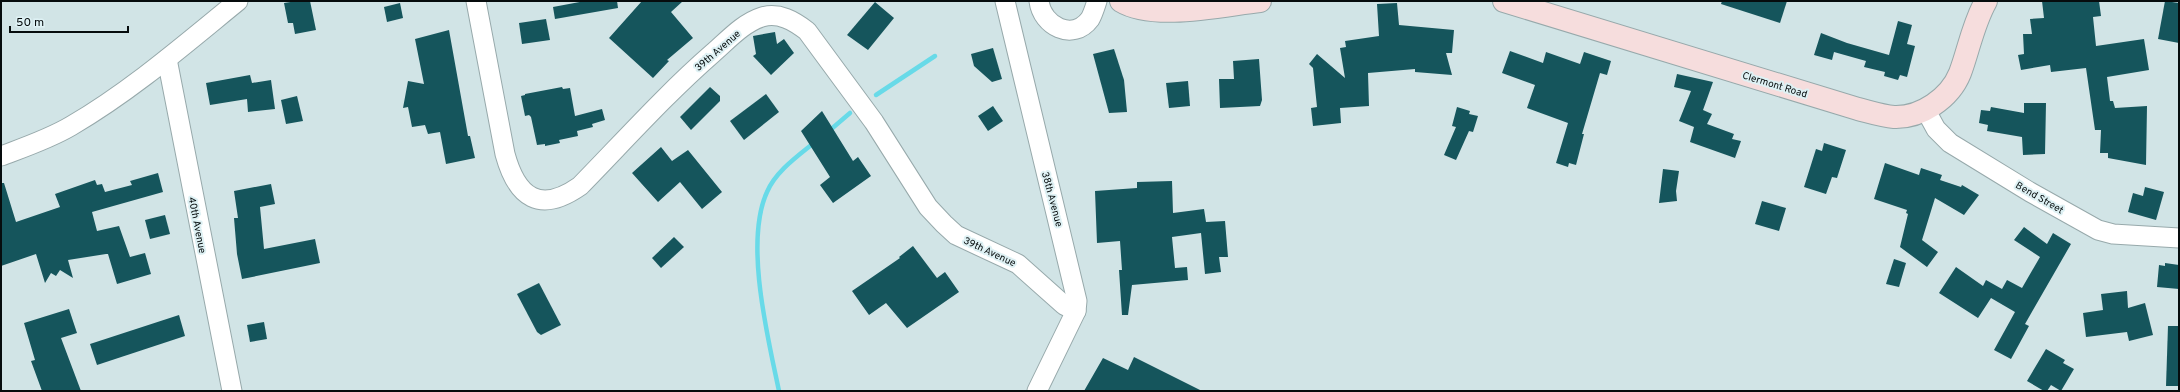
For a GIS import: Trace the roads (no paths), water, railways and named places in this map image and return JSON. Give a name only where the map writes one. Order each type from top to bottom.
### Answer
[{"type":"street","points":[[1,156],[70,127],[107,103],[167,59],[238,1]]},
{"type":"street","name":"39th Avenue","points":[[476,1],[509,170],[517,185],[527,194],[540,199],[554,200],[573,190],[689,74],[739,30],[762,17],[780,17],[795,21],[806,31],[874,122],[928,207],[944,224],[956,235],[1018,264],[1064,305],[1076,311]]},
{"type":"street","name":"38th Avenue","points":[[1005,1],[1077,301],[1076,311],[1037,391]]},
{"type":"street","points":[[1039,1],[1041,12],[1051,24],[1058,28],[1074,29],[1089,20],[1097,1]]},
{"type":"street","points":[[1121,1],[1146,9],[1164,11],[1260,1]]},
{"type":"street","name":"Clermont Road","points":[[1504,1],[1880,115],[1903,116],[1925,109],[1941,98],[1956,80],[1974,26],[1986,1]]},
{"type":"street","name":"40th Avenue","points":[[167,59],[217,326],[232,391]]},
{"type":"street","name":"Bend Street","points":[[1925,109],[1936,129],[1950,142],[2030,192],[2098,230],[2113,234],[2179,238]]},
{"type":"waterway","points":[[876,95],[935,56]]},
{"type":"waterway","points":[[829,131],[850,113]]},
{"type":"waterway","points":[[779,391],[769,345],[760,290],[758,263],[760,213],[767,192],[776,177],[788,164],[815,142]]}]
